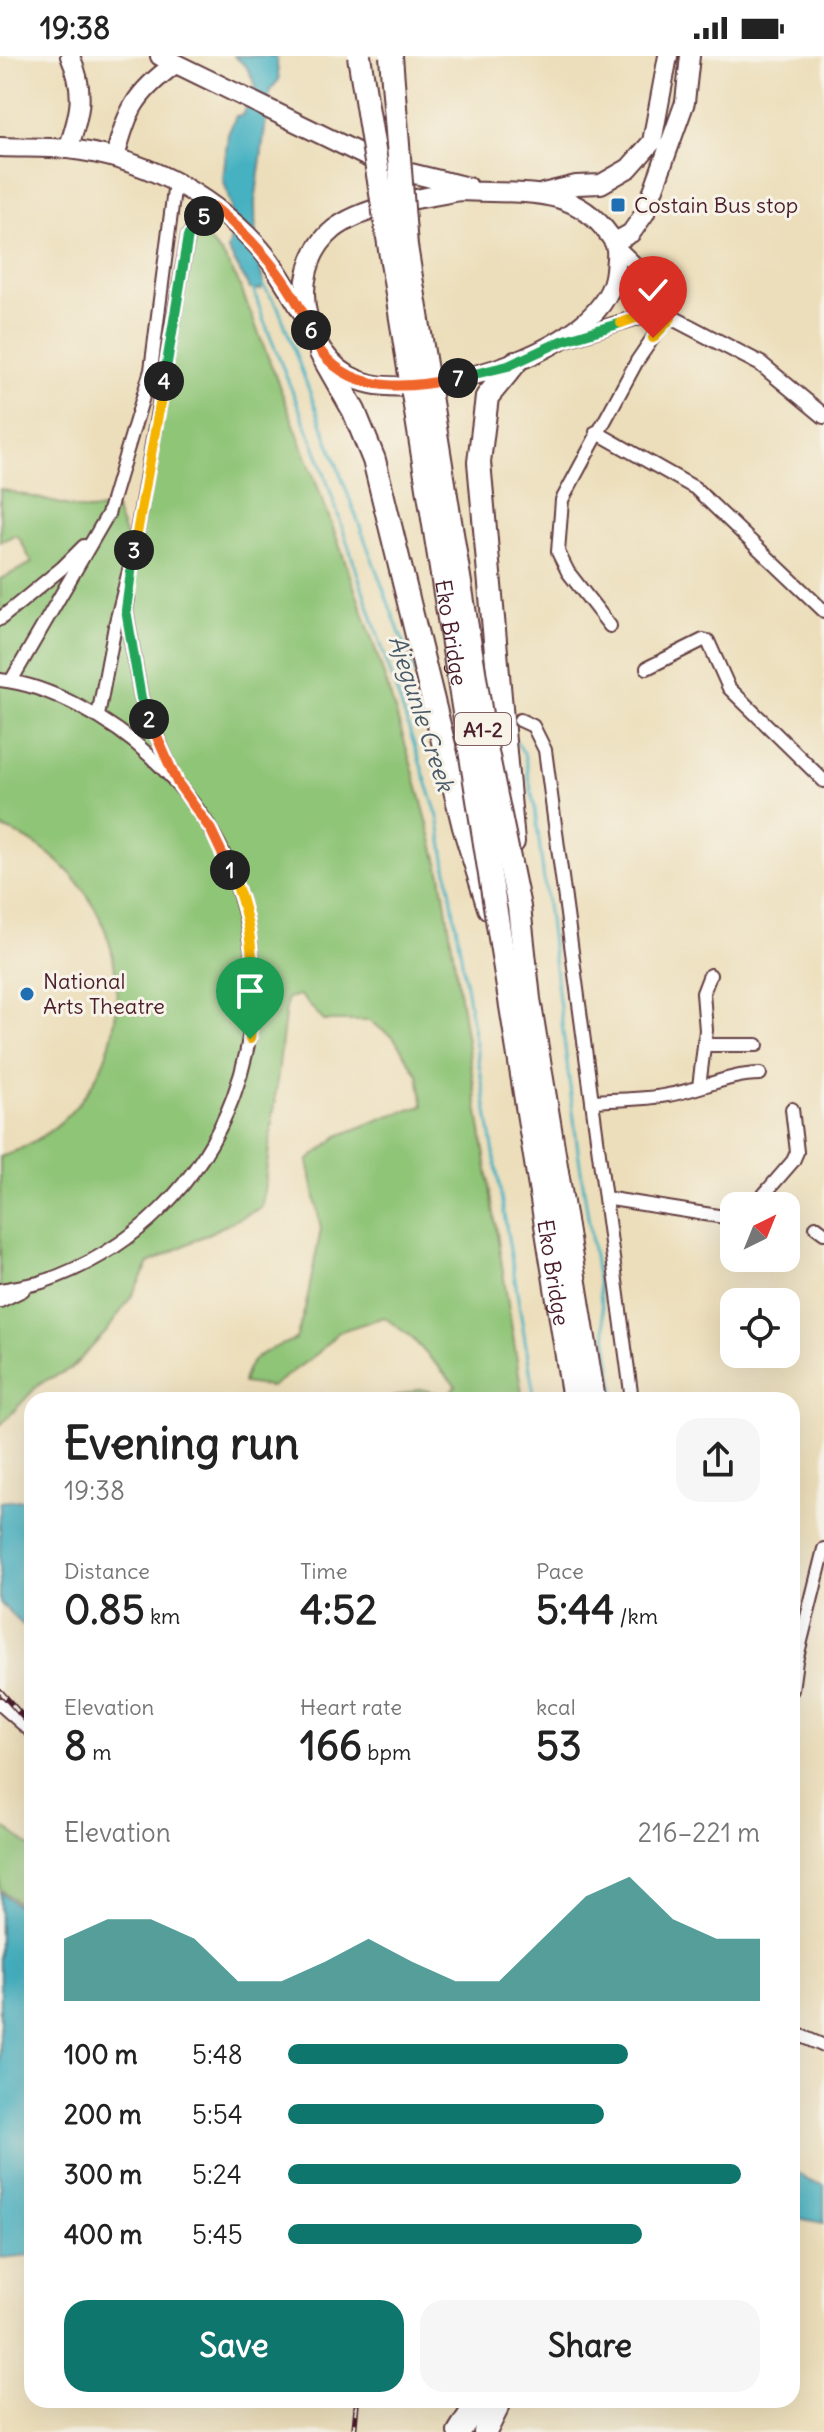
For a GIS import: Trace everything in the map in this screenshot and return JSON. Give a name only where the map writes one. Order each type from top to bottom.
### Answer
[{"type":"highway","name":"Eko Bridge","points":[[359,56],[573,1392]]},
{"type":"highway","name":"Eko Bridge","points":[[391,56],[406,246],[487,752],[519,907],[529,999],[593,1392]]},
{"type":"highway","points":[[321,353],[354,411],[374,460],[464,827],[501,948]]},
{"type":"highway","points":[[515,363],[487,397],[479,462],[519,907]]},
{"type":"highway","points":[[462,2432],[475,2408]]},
{"type":"highway","points":[[485,2432],[497,2408]]},
{"type":"highway","points":[[502,2432],[510,2408]]},
{"type":"main road","points":[[68,149],[81,107],[80,87],[70,56]]},
{"type":"main road","points":[[532,195],[576,185],[601,184],[629,168],[652,142],[668,56]]},
{"type":"main road","points":[[616,244],[631,233],[645,213],[685,102],[690,56]]},
{"type":"main road","points":[[115,158],[125,120],[135,100],[167,60],[390,168],[490,193]]},
{"type":"main road","points":[[0,147],[68,149],[144,166],[214,207],[257,245],[308,323],[321,353],[348,375],[369,384],[429,384],[515,363],[562,341],[598,308],[608,293],[615,277],[616,244],[599,220],[557,198],[461,191],[412,199],[357,217],[333,230],[318,249],[309,268],[304,291],[308,323]]},
{"type":"street","points":[[175,182],[167,225],[151,370],[108,514],[6,681],[98,716],[137,744],[177,782]]},
{"type":"street","points":[[0,1301],[95,1259],[145,1225],[191,1177],[228,1114],[250,1039],[254,999],[251,940],[236,883],[211,830],[177,782],[159,747],[141,698],[126,610],[188,236],[200,219],[214,207]]},
{"type":"street","points":[[616,244],[642,271],[669,317]]},
{"type":"street","points":[[160,308],[176,311]]},
{"type":"street","points":[[610,626],[568,572],[558,552],[562,500],[637,361],[669,317]]},
{"type":"street","points":[[562,341],[635,318],[669,317],[761,364],[824,416]]},
{"type":"street","points":[[596,432],[695,488],[824,611]]},
{"type":"street","points":[[0,619],[62,568],[97,532]]},
{"type":"street","points":[[98,716],[115,626],[133,555]]},
{"type":"street","points":[[647,668],[703,640],[708,641],[729,688],[824,781]]},
{"type":"street","points":[[520,720],[533,726],[545,750],[631,1392]]},
{"type":"street","points":[[699,1087],[706,1030],[703,993],[710,975]]},
{"type":"street","points":[[704,1045],[757,1045]]},
{"type":"street","points":[[592,1101],[668,1095],[715,1084],[741,1074],[760,1074]]},
{"type":"street","points":[[766,1192],[797,1152],[792,1109]]},
{"type":"street","points":[[605,1198],[720,1216]]},
{"type":"street","points":[[0,1290],[40,1283]]},
{"type":"street","points":[[800,1645],[824,1549]]},
{"type":"street","points":[[0,1704],[24,1725]]},
{"type":"street","points":[[800,2036],[824,2046]]},
{"type":"green space","points":[[196,238],[206,238],[222,254],[238,281],[350,574],[399,723],[441,875],[522,1392],[449,1392],[456,1386],[411,1337],[384,1317],[338,1332],[318,1353],[271,1387],[243,1383],[245,1373],[255,1359],[296,1339],[306,1305],[321,1229],[308,1161],[338,1136],[423,1106],[418,1075],[394,1038],[369,1021],[324,1021],[300,995],[287,998],[262,1207],[149,1263],[131,1297],[106,1332],[72,1368],[40,1383],[32,1392],[24,1392],[24,1400],[0,1426],[0,1157],[51,1130],[88,1091],[110,1044],[117,993],[109,942],[87,895],[51,855],[0,827],[0,579],[32,563],[15,535],[0,542],[0,489],[86,510],[115,509],[134,557],[182,291]]},
{"type":"green space","points":[[0,1824],[24,1842],[24,1907],[0,1889]]},
{"type":"water","points":[[234,56],[276,56],[279,80],[270,90],[255,203],[256,252],[263,281],[261,290],[250,289],[228,250],[231,206],[223,179],[228,134],[236,116],[243,115],[256,86],[246,66]]},
{"type":"water","points":[[24,1500],[24,1626],[0,1603],[0,1502]]},
{"type":"water","points":[[0,1892],[24,1910],[24,2256],[0,2258]]},
{"type":"water","points":[[800,2174],[809,2181],[824,2185],[824,2223],[800,2218]]},
{"type":"waterway","points":[[262,284],[278,307],[415,674]]},
{"type":"waterway","name":"Ajegunle Creek","points":[[252,285],[320,460],[438,817],[534,1392]]},
{"type":"waterway","points":[[515,740],[524,753],[535,809],[578,1151],[615,1392]]},
{"type":"railway","points":[[0,1691],[24,1718]]},
{"type":"railway","points":[[354,2432],[356,2408]]},
{"type":"place","name":"Costain Bus stop","points":[[618,205]]},
{"type":"place","name":"National Arts Theatre","points":[[27,994]]},
{"type":"route","points":[[250,1039],[254,999],[251,940],[236,883],[211,830],[177,782],[159,747],[141,698],[126,610],[188,236],[200,219],[214,207],[229,219],[257,245],[283,280],[321,353],[348,375],[369,384],[429,384],[471,375],[508,366],[562,341],[635,318],[667,315],[671,318],[653,338]]}]
